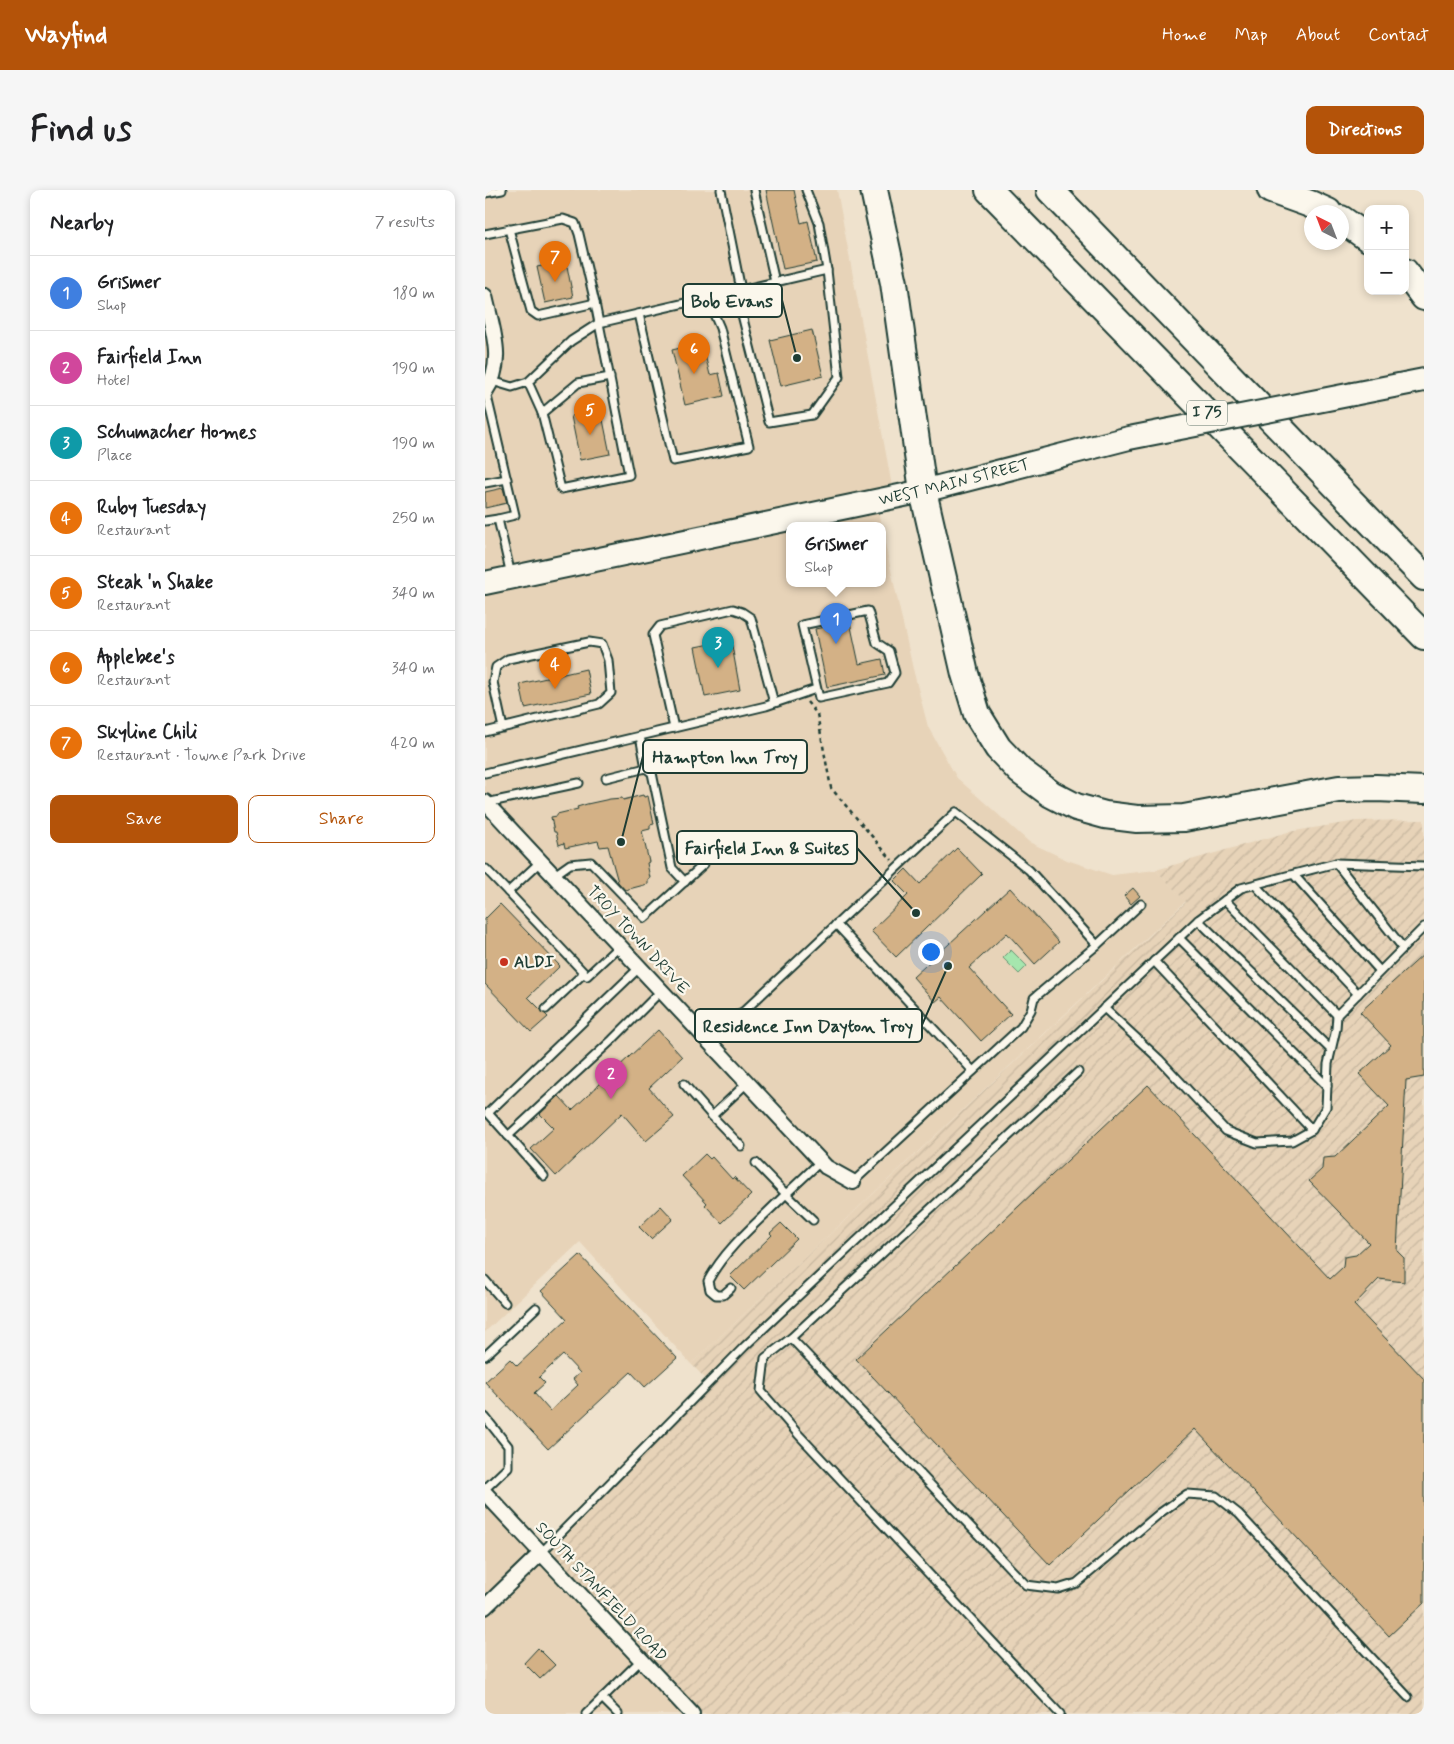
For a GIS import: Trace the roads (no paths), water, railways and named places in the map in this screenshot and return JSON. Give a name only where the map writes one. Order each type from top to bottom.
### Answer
[{"type":"highway","points":[[874,190],[894,283],[923,491],[965,674],[977,714],[998,748],[1020,771],[1051,794],[1076,807],[1105,815],[1137,819],[1184,818],[1339,789],[1424,790]]},
{"type":"highway","name":"I 75","points":[[989,190],[1424,636]]},
{"type":"highway","name":"I 75","points":[[1050,190],[1424,578]]},
{"type":"highway","points":[[1271,190],[1312,205]]},
{"type":"highway","points":[[1349,225],[1364,235]]},
{"type":"highway","points":[[1409,277],[1424,297]]},
{"type":"main road","name":"WEST MAIN STREET","points":[[485,583],[923,491],[1129,438],[1424,380]]},
{"type":"street","points":[[485,296],[496,346],[497,367],[488,388]]},
{"type":"street","name":"TROY TOWN DRIVE","points":[[486,806],[826,1167],[853,1182]]},
{"type":"street","name":"SOUTH STANFIELD ROAD","points":[[485,1493],[692,1714]]},
{"type":"street","points":[[485,1606],[541,1553]]},
{"type":"lane","points":[[485,193],[499,190]]},
{"type":"lane","points":[[721,190],[739,291],[769,422],[812,415],[839,377],[827,270],[819,223],[806,190]]},
{"type":"lane","points":[[754,190],[775,282]]},
{"type":"lane","points":[[485,234],[563,218],[575,223],[595,303],[629,475],[561,489],[541,413],[528,382]]},
{"type":"lane","points":[[509,229],[531,312],[538,316],[595,303]]},
{"type":"lane","points":[[485,521],[515,515],[488,388],[512,387],[528,382],[571,341],[599,323],[827,270]]},
{"type":"lane","points":[[639,314],[673,461],[749,446],[720,328],[707,298]]},
{"type":"lane","points":[[541,413],[578,383],[609,377]]},
{"type":"lane","points":[[485,483],[507,479]]},
{"type":"lane","points":[[498,519],[511,578]]},
{"type":"lane","points":[[674,728],[653,635],[660,626],[733,609],[751,618],[774,703]]},
{"type":"lane","points":[[868,611],[877,643],[889,651],[895,673],[889,683],[819,698],[817,689],[803,625],[868,611]]},
{"type":"lane","points":[[485,732],[503,728],[599,704],[611,693],[607,660],[602,644],[589,642],[508,658],[496,667],[493,682],[503,728]]},
{"type":"lane","points":[[485,772],[774,703],[817,689]]},
{"type":"lane","points":[[640,736],[645,768],[652,773],[672,868],[685,882]]},
{"type":"lane","points":[[606,778],[645,768]]},
{"type":"lane","points":[[486,806],[579,783]]},
{"type":"lane","points":[[703,1036],[744,1011],[956,812],[1029,870],[1097,945]]},
{"type":"lane","points":[[509,892],[540,862]]},
{"type":"lane","points":[[553,876],[569,864],[591,862],[645,918],[704,864]]},
{"type":"lane","points":[[1336,863],[1403,948]]},
{"type":"lane","points":[[541,1553],[745,1346],[1198,920],[1241,888],[1336,863],[1424,866]]},
{"type":"lane","points":[[485,869],[509,892],[587,976],[619,946]]},
{"type":"lane","points":[[1293,875],[1380,971]]},
{"type":"lane","points":[[1255,885],[1358,994]]},
{"type":"lane","points":[[1225,900],[1337,1015]]},
{"type":"lane","points":[[853,1182],[1021,1026],[1031,1010],[1034,998],[1097,945],[1141,904]]},
{"type":"lane","points":[[1198,920],[1331,1050]]},
{"type":"lane","points":[[836,924],[973,1070]]},
{"type":"lane","points":[[1104,1008],[1159,1059],[1226,1131],[1257,1143],[1292,1141],[1312,1130],[1326,1107],[1327,1064],[1336,1029],[1337,1015],[1424,927]]},
{"type":"lane","points":[[1179,938],[1327,1086]]},
{"type":"lane","points":[[1154,962],[1312,1130]]},
{"type":"lane","points":[[544,1176],[488,1114],[639,968]]},
{"type":"lane","points":[[546,1008],[584,973]]},
{"type":"lane","points":[[508,1136],[556,1093],[661,991]]},
{"type":"lane","points":[[1060,1714],[798,1434],[761,1391],[765,1358],[791,1338],[1078,1072]]},
{"type":"lane","points":[[713,1116],[747,1083]]},
{"type":"lane","points":[[684,1084],[741,1146]]},
{"type":"lane","points":[[731,1288],[723,1295],[716,1295],[709,1290],[707,1281],[724,1256],[821,1161]]},
{"type":"lane","points":[[756,1163],[813,1220]]},
{"type":"lane","points":[[485,1280],[505,1303]]},
{"type":"lane","points":[[485,1356],[536,1308]]},
{"type":"lane","points":[[791,1338],[1026,1584],[1058,1589],[1077,1583],[1160,1513],[1187,1494],[1217,1496],[1239,1514],[1408,1697]]},
{"type":"lane","points":[[485,1416],[508,1446],[507,1466],[485,1489]]},
{"type":"lane","points":[[586,1714],[641,1660]]},
{"type":"lane","points":[[602,1698],[618,1714]]},
{"type":"place","name":"Skyline Chili","points":[[555,282]]},
{"type":"place","name":"Bob Evans","points":[[797,358]]},
{"type":"place","name":"Applebee's","points":[[694,374]]},
{"type":"place","name":"Steak 'n Shake","points":[[590,435]]},
{"type":"place","name":"Grismer","points":[[836,644]]},
{"type":"place","name":"Schumacher Homes","points":[[718,668]]},
{"type":"place","name":"Ruby Tuesday","points":[[555,689]]},
{"type":"place","name":"Hampton Inn Troy","points":[[621,842]]},
{"type":"place","name":"Fairfield Inn & Suites","points":[[916,913]]},
{"type":"place","name":"ALDI","points":[[504,962]]},
{"type":"place","name":"Residence Inn Dayton Troy","points":[[948,966]]},
{"type":"place","name":"Fairfield Inn","points":[[611,1099]]}]
